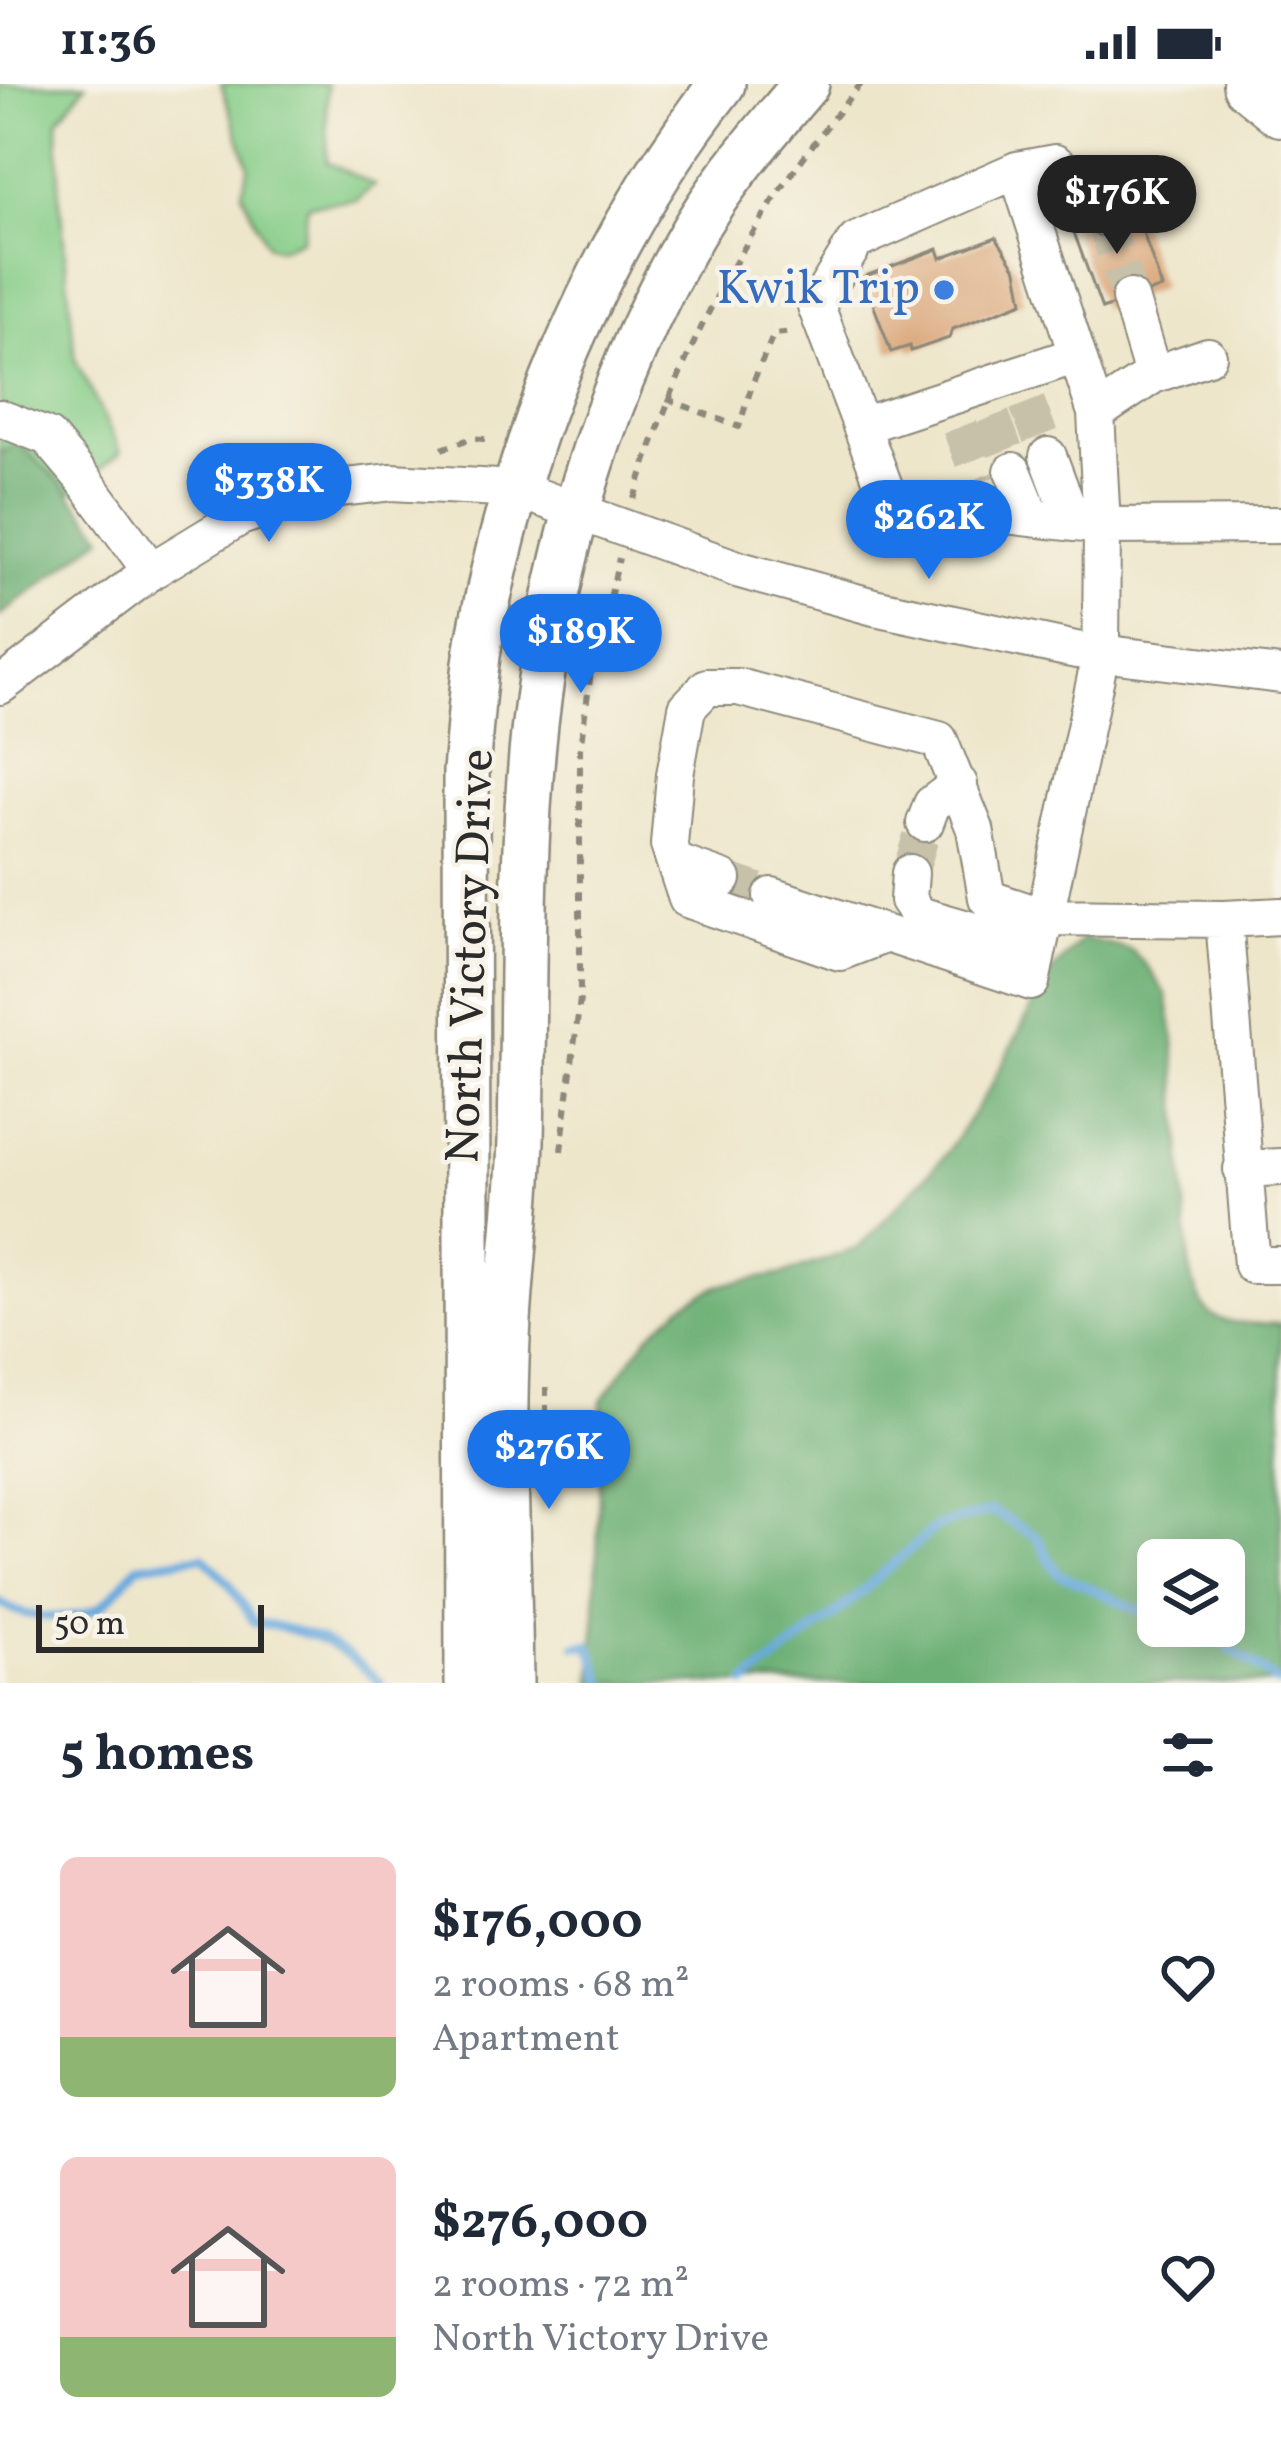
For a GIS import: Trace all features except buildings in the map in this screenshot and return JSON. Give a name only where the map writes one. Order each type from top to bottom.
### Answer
[{"type":"highway","points":[[1250,84],[1281,109]]},
{"type":"main road","name":"North Victory Drive","points":[[510,1683],[487,1343],[466,771],[478,649],[516,489],[546,398],[595,281],[722,84]]},
{"type":"main road","name":"North Victory Drive","points":[[468,1683],[487,1343],[521,1145],[535,724],[574,512],[640,335],[692,232],[806,84]]},
{"type":"street","points":[[1102,218],[1090,188],[1055,163],[1017,170],[856,241],[816,306],[890,502],[995,489],[1032,518],[1087,524],[1281,524]]},
{"type":"street","points":[[1017,170],[1096,413],[1087,524],[1101,653],[1037,949]]},
{"type":"street","points":[[1130,298],[1153,376]]},
{"type":"street","points":[[861,426],[970,407],[1022,389],[1077,355]]},
{"type":"street","points":[[1096,413],[1153,376],[1208,356]]},
{"type":"street","points":[[0,418],[48,437],[151,571]]},
{"type":"street","points":[[1048,456],[1087,524]]},
{"type":"street","points":[[0,686],[151,571],[239,518],[320,490],[392,482],[516,489],[740,570],[874,607],[1101,653],[1281,675]]},
{"type":"street","points":[[884,935],[840,952],[687,899],[669,845],[675,775],[687,708],[707,687],[738,688],[939,740],[976,829],[986,898],[1037,949]]},
{"type":"street","points":[[925,823],[932,804],[959,784]]},
{"type":"street","points":[[675,862],[723,879]]},
{"type":"street","points":[[910,873],[908,900],[919,915],[1037,949]]},
{"type":"street","points":[[772,896],[884,935],[1037,949],[1281,916]]},
{"type":"street","points":[[1225,920],[1252,1265],[1281,1265]]},
{"type":"street","points":[[1242,1169],[1281,1167]]},
{"type":"path","points":[[561,1153],[580,999],[580,749],[597,631],[609,603],[625,529],[667,399],[735,260],[784,182],[861,84]]},
{"type":"path","points":[[667,399],[739,427],[775,334],[796,331]]},
{"type":"green space","points":[[0,84],[86,84],[58,120],[59,188],[75,359],[121,452],[70,493],[18,444],[0,454]]},
{"type":"green space","points":[[221,84],[327,84],[327,162],[374,185],[357,200],[308,205],[302,239],[279,249],[267,245],[242,192],[249,166]]},
{"type":"green space","points":[[18,443],[63,485],[104,536],[0,616],[0,454]]},
{"type":"green space","points":[[1083,938],[1130,949],[1167,996],[1194,1285],[1200,1301],[1217,1318],[1281,1324],[1281,1683],[593,1683],[602,1400],[648,1336],[684,1304],[720,1285],[784,1274],[858,1248],[943,1158],[991,1086],[1048,976]]},
{"type":"waterway","points":[[746,1683],[836,1614],[937,1526],[992,1511],[1037,1537],[1057,1573],[1137,1610]]},
{"type":"waterway","points":[[0,1602],[33,1615],[85,1613],[107,1601],[137,1566],[203,1556],[229,1583],[254,1622],[323,1641],[381,1683]]},
{"type":"waterway","points":[[576,1646],[590,1645],[604,1683]]},
{"type":"waterway","points":[[1227,1647],[1278,1683]]},
{"type":"tunnel","points":[[1103,217],[1130,298]]},
{"type":"tunnel","points":[[1027,403],[1048,456]]},
{"type":"tunnel","points":[[992,417],[1013,471]]},
{"type":"tunnel","points":[[960,427],[981,482]]},
{"type":"tunnel","points":[[910,873],[925,823]]},
{"type":"tunnel","points":[[723,879],[772,896]]},
{"type":"place","name":"Kwik Trip","points":[[944,290]]}]
